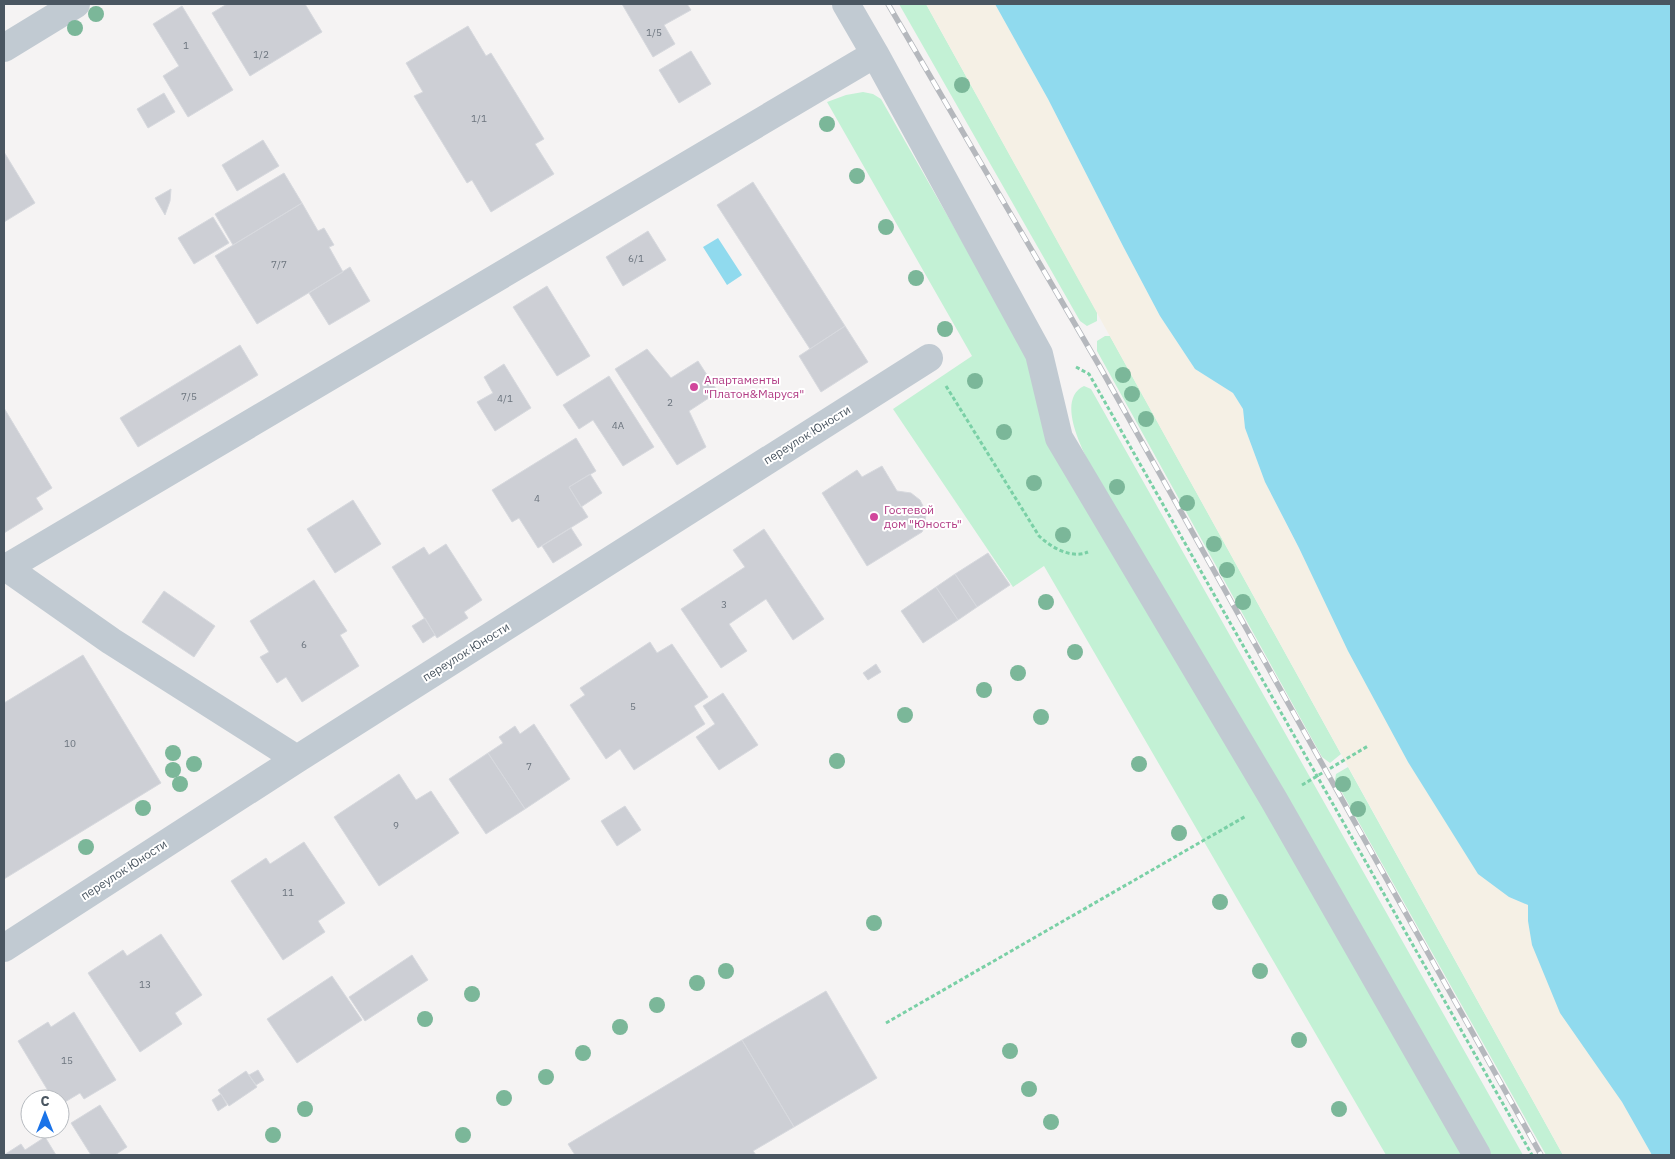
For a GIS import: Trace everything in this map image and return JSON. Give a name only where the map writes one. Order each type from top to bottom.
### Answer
[{"type":"street","points":[[4,48],[76,4]]},
{"type":"street","points":[[846,4],[1039,354],[1059,438],[1274,800],[1477,1155]]},
{"type":"street","points":[[297,759],[111,641],[5,567],[875,54]]},
{"type":"street","name":"переулок Юности","points":[[4,948],[297,759],[928,358]]},
{"type":"path","points":[[928,358],[1039,536],[1054,547],[1073,554],[1084,554],[1117,538]]},
{"type":"path","points":[[1073,366],[1089,374],[1532,1155]]},
{"type":"path","points":[[886,1023],[1368,746]]},
{"type":"green space","points":[[899,4],[926,4],[1097,312],[1097,321],[1087,326],[1080,321]]},
{"type":"green space","points":[[863,92],[873,94],[881,99],[1032,364],[1467,1155],[1386,1155],[1044,566],[1013,587],[893,409],[972,356],[827,102],[846,95]]},
{"type":"green space","points":[[1105,336],[1110,336],[1341,754],[1330,763],[1322,757],[1097,351],[1097,341]]},
{"type":"green space","points":[[1084,386],[1091,389],[1523,1155],[1491,1155],[1296,812],[1089,463],[1076,434],[1071,411],[1072,401],[1076,392]]},
{"type":"green space","points":[[1348,767],[1563,1155],[1546,1155],[1335,780],[1336,774]]},
{"type":"sand","points":[[926,4],[995,4],[1048,99],[1160,316],[1195,369],[1233,393],[1243,409],[1245,428],[1265,482],[1408,762],[1509,897],[1528,905],[1528,921],[1622,1102],[1652,1155],[1563,1155]]},
{"type":"water","points":[[995,4],[1671,4],[1671,1155],[1652,1155],[1622,1102],[1560,1013],[1532,945],[1528,921],[1528,905],[1509,897],[1478,874],[1408,762],[1348,651],[1265,482],[1245,428],[1243,409],[1233,393],[1195,369],[1160,316],[1048,99]]},
{"type":"water","points":[[718,238],[742,275],[727,285],[703,247]]},
{"type":"building","points":[[227,4],[305,4],[322,32],[250,76],[212,13]]},
{"type":"building","points":[[622,4],[687,4],[691,10],[664,25],[675,44],[653,57]]},
{"type":"building","points":[[182,6],[233,90],[188,117],[163,76],[179,66],[153,24]]},
{"type":"building","points":[[468,26],[486,56],[491,53],[544,139],[535,144],[554,174],[491,212],[472,180],[467,183],[414,96],[423,92],[406,63]]},
{"type":"building","points":[[691,51],[711,84],[679,103],[659,70]]},
{"type":"building","points":[[164,93],[175,112],[148,128],[137,109]]},
{"type":"building","points":[[263,140],[279,166],[237,191],[222,165]]},
{"type":"building","points":[[4,152],[35,203],[4,222]]},
{"type":"building","points":[[284,173],[302,203],[233,245],[215,214]]},
{"type":"building","points":[[753,182],[845,326],[810,349],[717,205]]},
{"type":"building","points":[[171,189],[170,201],[165,215],[155,198]]},
{"type":"building","points":[[302,203],[318,231],[324,228],[334,245],[329,247],[343,272],[257,324],[215,256]]},
{"type":"building","points":[[213,217],[229,243],[194,264],[178,238]]},
{"type":"building","points":[[648,231],[666,260],[623,286],[606,257]]},
{"type":"building","points":[[350,267],[370,301],[329,325],[309,293]]},
{"type":"building","points":[[547,286],[590,356],[557,376],[513,307]]},
{"type":"building","points":[[845,326],[868,362],[821,392],[799,356]]},
{"type":"building","points":[[240,345],[258,375],[138,447],[120,418]]},
{"type":"building","points":[[647,349],[671,378],[698,361],[718,392],[689,411],[706,447],[677,465],[615,369]]},
{"type":"building","points":[[504,364],[531,408],[495,431],[477,402],[493,393],[484,377]]},
{"type":"building","points":[[609,376],[654,447],[623,466],[593,420],[579,429],[563,405]]},
{"type":"building","points":[[4,408],[52,488],[36,498],[43,509],[4,533]]},
{"type":"building","points":[[576,438],[596,471],[569,487],[588,517],[538,548],[519,518],[512,522],[492,490]]},
{"type":"building","points":[[882,466],[897,491],[911,493],[920,500],[926,512],[925,525],[922,532],[867,566],[822,493],[857,470],[862,477]]},
{"type":"building","points":[[590,474],[602,493],[581,507],[569,487]]},
{"type":"building","points":[[353,500],[381,544],[335,573],[307,529]]},
{"type":"building","points":[[571,528],[582,545],[553,563],[542,546]]},
{"type":"building","points":[[764,529],[824,619],[793,640],[766,599],[729,624],[747,651],[721,668],[681,609],[745,567],[733,550]]},
{"type":"building","points":[[446,544],[482,600],[464,612],[468,618],[437,638],[392,567],[424,547],[429,555]]},
{"type":"building","points":[[988,553],[1010,585],[977,607],[955,574]]},
{"type":"building","points":[[955,574],[977,607],[958,620],[936,587]]},
{"type":"building","points":[[314,580],[347,631],[340,635],[359,666],[302,702],[286,677],[277,683],[260,657],[269,652],[250,621]]},
{"type":"building","points":[[936,587],[958,620],[923,643],[901,611]]},
{"type":"building","points":[[164,591],[215,626],[194,657],[142,622]]},
{"type":"building","points":[[425,618],[435,635],[423,643],[412,626]]},
{"type":"building","points":[[650,642],[657,653],[672,644],[708,697],[694,706],[705,724],[634,770],[620,749],[606,759],[570,705],[585,695],[580,688]]},
{"type":"building","points":[[83,655],[161,783],[4,879],[4,703]]},
{"type":"building","points":[[876,664],[881,672],[868,680],[863,673]]},
{"type":"building","points":[[723,693],[758,745],[719,770],[696,737],[715,724],[703,706]]},
{"type":"building","points":[[534,724],[570,779],[525,809],[488,753],[503,743],[499,737],[515,726],[520,734]]},
{"type":"building","points":[[488,753],[525,809],[486,834],[449,779]]},
{"type":"building","points":[[399,774],[416,800],[431,791],[459,833],[379,886],[334,817]]},
{"type":"building","points":[[625,806],[641,830],[617,846],[601,821]]},
{"type":"building","points":[[304,842],[345,903],[318,921],[325,932],[283,960],[231,881],[266,858],[270,864]]},
{"type":"building","points":[[161,934],[202,995],[175,1013],[182,1024],[140,1052],[88,973],[123,950],[127,956]]},
{"type":"building","points":[[412,955],[428,980],[365,1021],[349,997]]},
{"type":"building","points":[[332,976],[362,1020],[297,1063],[267,1019]]},
{"type":"building","points":[[826,991],[877,1078],[794,1127],[742,1040]]},
{"type":"building","points":[[74,1012],[116,1080],[84,1099],[80,1093],[70,1099],[70,1089],[47,1089],[18,1041],[48,1022],[51,1027]]},
{"type":"building","points":[[742,1040],[794,1127],[753,1151],[756,1155],[575,1155],[568,1144]]},
{"type":"building","points":[[258,1070],[264,1080],[256,1085],[249,1075]]},
{"type":"building","points":[[246,1071],[257,1087],[229,1106],[218,1090]]},
{"type":"building","points":[[221,1094],[227,1105],[218,1111],[212,1100]]},
{"type":"building","points":[[100,1105],[127,1147],[115,1155],[91,1155],[71,1123]]},
{"type":"building","points":[[42,1139],[46,1139],[56,1155],[4,1155],[21,1144],[25,1150]]},
{"type":"railway","points":[[888,4],[1100,367],[1541,1155]]},
{"type":"place","name":"Апартаменты \"Платон&Маруся\"","points":[[694,387]]},
{"type":"place","name":"Гостевой дом \"Юность\"","points":[[874,517]]}]
